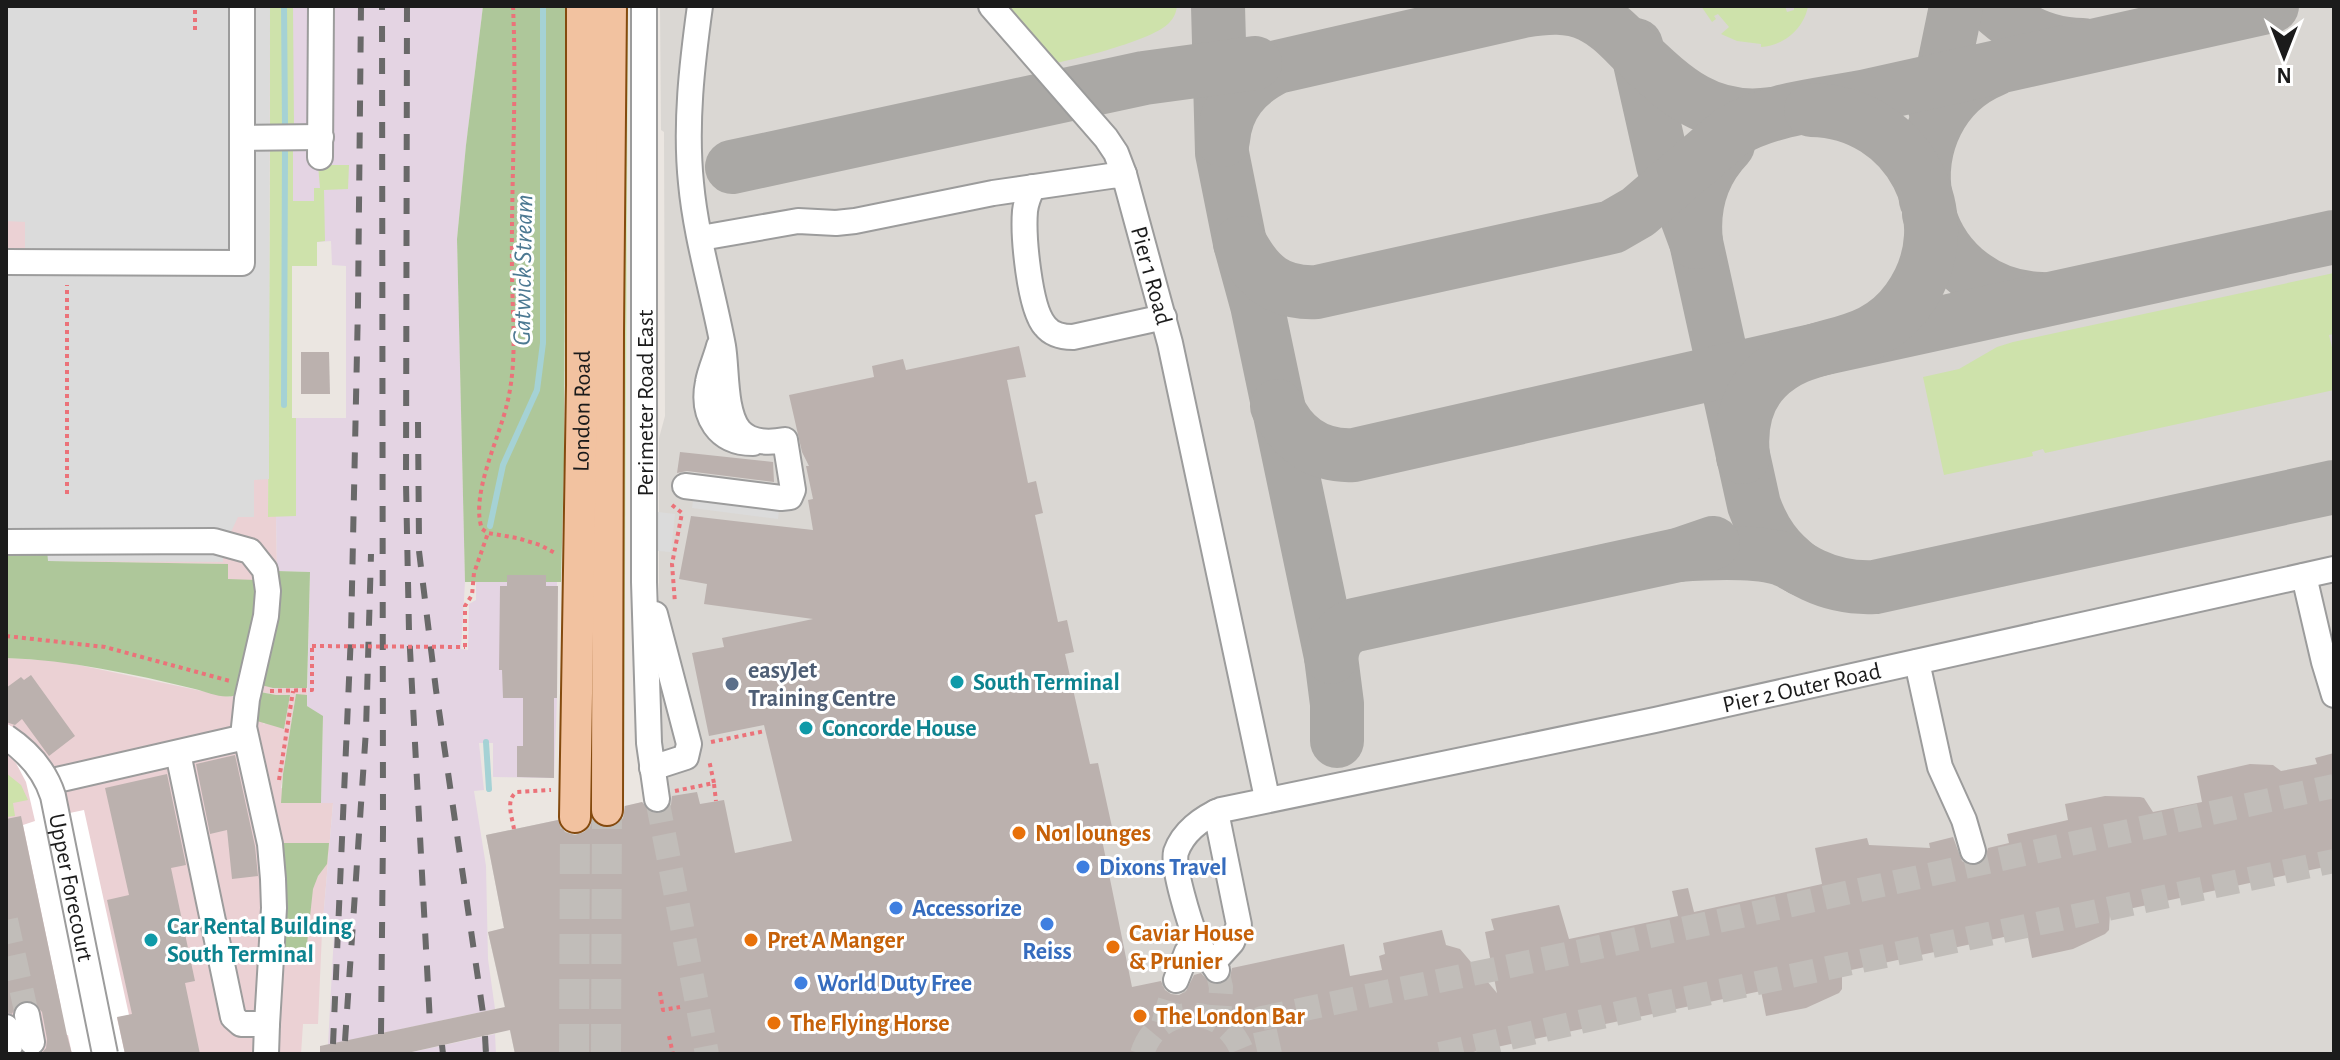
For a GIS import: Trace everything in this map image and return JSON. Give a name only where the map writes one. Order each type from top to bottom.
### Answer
[{"type":"main road","name":"London Road","points":[[575,817],[582,385],[582,6]]},
{"type":"main road","name":"London Road","points":[[607,810],[611,6]]},
{"type":"street","points":[[6,262],[242,263],[242,6]]},
{"type":"street","points":[[242,138],[320,147],[321,6]]},
{"type":"street","name":"Perimeter Road East","points":[[644,6],[644,582],[652,768],[664,798]]},
{"type":"street","points":[[676,493],[774,498],[790,497],[793,486],[785,440],[733,441],[719,431],[707,404],[706,391],[721,336],[693,202],[689,163],[691,85],[700,6]]},
{"type":"street","name":"Pier 1 Road","points":[[991,6],[1106,138],[1124,174],[1164,317],[1267,798]]},
{"type":"street","points":[[701,238],[798,221],[855,221],[1033,187],[1124,174]]},
{"type":"street","points":[[1033,187],[1025,212],[1026,255],[1035,304],[1044,326],[1058,336],[1073,337],[1164,317]]},
{"type":"street","points":[[6,542],[214,541],[250,551],[265,570],[268,591],[263,635],[245,712],[245,737],[270,844],[273,879],[266,1054]]},
{"type":"street","name":"Pier 2 Outer Road","points":[[1216,812],[1267,798],[1655,720],[2334,569]]},
{"type":"street","points":[[2304,576],[2334,695]]},
{"type":"street","points":[[644,582],[689,744],[686,757],[652,768]]},
{"type":"street","points":[[1917,662],[1940,767],[1964,820],[1973,851]]},
{"type":"street","name":"Upper Forecourt","points":[[6,737],[38,767],[53,796],[105,1054]]},
{"type":"street","points":[[57,780],[245,737]]},
{"type":"street","points":[[178,753],[233,1017],[241,1024],[267,1024]]},
{"type":"street","points":[[1216,812],[1239,925],[1237,936],[1215,967],[1196,941],[1175,858],[1188,833],[1216,812]]},
{"type":"street","points":[[1176,980],[1187,952],[1196,941]]},
{"type":"path","points":[[195,6],[195,30]]},
{"type":"path","points":[[513,6],[514,347],[507,405],[487,469],[480,525],[488,533],[540,545],[554,552],[560,560]]},
{"type":"path","points":[[67,262],[67,494]]},
{"type":"path","points":[[675,604],[672,564],[682,513],[676,493]]},
{"type":"path","points":[[6,636],[105,647],[275,692],[312,690],[312,646],[465,647],[465,606],[472,595],[474,573],[488,533]]},
{"type":"path","points":[[705,743],[765,731]]},
{"type":"path","points":[[708,756],[716,801]]},
{"type":"path","points":[[664,798],[669,792],[714,783]]},
{"type":"path","points":[[660,992],[663,1010],[680,1007]]},
{"type":"path","points":[[669,1036],[673,1054]]},
{"type":"shaded area","points":[[6,6],[270,6],[268,517],[276,516],[277,571],[273,688],[307,688],[307,695],[296,695],[281,788],[333,803],[318,1024],[303,1024],[301,1054],[6,1054],[6,658],[60,661],[230,697],[227,564],[48,561],[6,549]],"holes":[[[255,691],[276,695],[264,725]]]},
{"type":"shaded area","points":[[6,6],[270,6],[269,479],[254,480],[254,517],[238,517],[223,549],[223,562],[48,561],[47,550],[6,549],[6,249],[25,249],[25,222],[6,221]]},
{"type":"shaded area","points":[[293,6],[483,6],[457,239],[465,582],[461,649],[468,650],[469,604],[476,600],[476,582],[557,582],[554,778],[493,777],[493,743],[479,743],[484,790],[474,791],[486,866],[488,959],[495,1009],[328,1045],[334,934],[322,932],[333,803],[321,803],[323,717],[307,706],[310,572],[277,571],[276,516],[296,516],[296,418],[346,418],[346,266],[332,265],[331,241],[317,242],[317,266],[292,266]]},
{"type":"shaded area","points":[[660,6],[2334,6],[2334,1054],[515,1054],[488,932],[504,928],[486,835],[667,797],[659,754],[659,438],[665,416],[664,132],[661,130]]},
{"type":"shaded area","points":[[781,493],[778,519],[692,508],[694,495]]},
{"type":"shaded area","points":[[650,511],[675,514],[671,552],[633,549]]},
{"type":"shaded area","points":[[495,1034],[496,1054],[403,1054]]},
{"type":"green space","points":[[270,6],[293,6],[294,127],[270,129]]},
{"type":"green space","points":[[483,6],[566,6],[561,582],[465,582],[457,239]]},
{"type":"green space","points":[[618,6],[628,6],[624,774],[620,770]]},
{"type":"green space","points":[[1005,6],[1177,6],[1169,23],[1148,36],[1116,48],[1056,63]]},
{"type":"green space","points":[[1701,6],[1785,6],[1787,12],[1794,10],[1794,6],[1808,6],[1802,22],[1791,35],[1761,47],[1761,44],[1737,41],[1721,34],[1729,27],[1718,14],[1712,22]]},
{"type":"green space","points":[[270,145],[293,149],[293,201],[314,201],[314,188],[320,188],[318,165],[349,165],[348,189],[324,190],[325,241],[317,242],[317,266],[292,266],[292,418],[296,418],[296,516],[268,517]]},
{"type":"green space","points":[[2334,273],[2334,334],[2329,335],[2334,356],[2334,390],[2045,453],[2043,449],[2032,452],[2033,456],[1944,475],[1923,377],[1959,369],[1997,347],[2013,342]]},
{"type":"green space","points":[[6,549],[48,550],[49,561],[228,564],[228,579],[257,580],[259,598],[236,695],[221,696],[78,665],[6,658]]},
{"type":"green space","points":[[277,571],[310,572],[307,688],[273,688],[257,684]]},
{"type":"green space","points":[[255,691],[290,695],[284,729],[257,721]]},
{"type":"green space","points":[[296,694],[307,695],[307,706],[323,716],[321,803],[281,803]]},
{"type":"green space","points":[[6,773],[21,785],[28,800],[13,803],[15,816],[6,817]]},
{"type":"green space","points":[[282,843],[329,843],[327,864],[313,889],[306,953],[285,952]]},
{"type":"pier","points":[[6,723],[15,729],[65,814],[84,810],[129,1015],[117,1018],[125,1054],[72,1054],[68,1035],[62,1036],[61,1007],[23,825],[35,821],[26,782],[6,752]]},
{"type":"building","name":"South Terminal","points":[[1019,346],[1026,377],[1007,380],[1028,483],[1036,481],[1043,513],[1035,515],[1058,622],[1067,620],[1074,652],[1065,654],[1090,764],[1098,763],[1112,827],[1100,830],[1132,987],[1161,981],[1165,990],[1179,995],[1186,991],[1194,975],[1201,973],[1210,983],[1219,985],[1230,977],[1232,968],[1344,944],[1350,976],[1382,970],[1379,956],[1385,954],[1383,943],[1442,930],[1446,945],[1460,949],[1497,993],[1485,932],[1494,930],[1491,919],[1559,905],[1569,939],[1678,916],[1672,891],[1688,888],[1694,912],[1822,884],[1815,848],[1867,838],[1869,845],[1930,848],[1929,843],[1953,837],[1962,861],[1976,866],[1984,861],[1988,848],[2009,843],[2007,834],[2068,820],[2065,804],[2105,796],[2140,797],[2153,812],[2202,802],[2197,776],[2250,764],[2273,765],[2281,771],[2317,764],[2315,758],[2334,753],[2334,865],[2110,913],[2109,930],[2105,934],[2073,949],[2032,958],[2027,932],[1842,972],[1842,989],[1839,993],[1806,1008],[1766,1016],[1761,991],[1464,1054],[515,1054],[510,1030],[403,1054],[320,1054],[320,1046],[505,1007],[488,932],[504,928],[486,835],[558,820],[565,832],[575,835],[590,827],[592,820],[606,828],[617,825],[623,818],[625,806],[642,802],[651,813],[660,814],[671,805],[672,796],[697,792],[700,804],[724,800],[735,853],[792,841],[764,725],[709,736],[692,653],[724,647],[722,638],[813,619],[704,604],[707,584],[679,579],[691,516],[813,530],[808,500],[813,499],[806,466],[809,466],[802,452],[789,395],[874,377],[872,366],[903,359],[906,370]]},
{"type":"building","points":[[301,352],[329,352],[330,394],[301,394]]},
{"type":"building","points":[[680,452],[773,462],[774,482],[687,471],[677,473]]},
{"type":"building","points":[[507,575],[546,575],[546,586],[558,586],[554,778],[517,777],[517,746],[523,746],[523,698],[503,698],[502,670],[499,670],[500,586],[507,586]]},
{"type":"building","points":[[31,675],[75,736],[49,756],[22,719],[15,725],[6,722],[6,688],[21,677],[24,680]]},
{"type":"building","points":[[235,755],[255,846],[258,876],[232,879],[227,830],[210,834],[196,764]]},
{"type":"building","points":[[167,774],[186,865],[171,868],[195,981],[185,983],[200,1054],[125,1054],[117,1017],[132,1014],[107,900],[129,895],[105,788]]},
{"type":"building","points":[[21,816],[72,1054],[41,1054],[46,1048],[47,1039],[42,1012],[33,1001],[24,1000],[17,1004],[12,1014],[6,1012],[6,819]]},
{"type":"waterway","points":[[284,6],[285,126]]},
{"type":"waterway","name":"Gatwick Stream","points":[[490,526],[503,465],[537,390],[543,343],[543,6]]},
{"type":"waterway","points":[[284,405],[285,147]]},
{"type":"waterway","name":"Gatwick Stream","points":[[486,742],[489,789]]},
{"type":"taxiway","points":[[1218,6],[1222,153],[1331,657],[1337,704],[1337,741]]},
{"type":"taxiway","points":[[1992,6],[2033,34],[2057,42],[2083,45]]},
{"type":"taxiway","points":[[1240,243],[1254,265],[1270,281],[1291,290],[1317,292],[1612,227],[1638,212],[1731,132],[1764,117],[2272,6]]},
{"type":"taxiway","points":[[1935,109],[1956,7]]},
{"type":"taxiway","points":[[1223,140],[1233,105],[1247,87],[1277,67],[1523,11],[1549,8],[1566,8],[1596,18],[1679,90],[1711,108],[1750,115],[1772,114]]},
{"type":"taxiway","points":[[1636,45],[1663,165],[1696,242],[1754,505],[1772,541],[1801,569]]},
{"type":"taxiway","points":[[732,167],[1144,78],[1255,63]]},
{"type":"taxiway","points":[[1926,200],[1925,160],[1937,123],[1960,92],[1975,79],[1993,70]]},
{"type":"taxiway","points":[[1743,457],[1742,435],[1746,414],[1759,386],[1782,365],[1856,338],[1892,318],[1908,300],[1924,269],[1931,237],[1928,205],[1918,175],[1900,149],[1875,129],[1845,115],[1811,110]]},
{"type":"taxiway","points":[[1696,242],[1696,215],[1701,190],[1711,166],[1728,145]]},
{"type":"taxiway","points":[[1929,214],[1946,248],[1971,275],[2004,292],[2042,299]]},
{"type":"taxiway","points":[[1277,406],[1290,427],[1307,443],[1329,453],[1354,455],[2334,237]]},
{"type":"taxiway","points":[[1678,555],[1756,554],[1783,560],[1828,581],[1875,587],[2334,487]]},
{"type":"taxiway","points":[[1331,657],[1338,637],[1355,625],[1678,555],[1713,543]]},
{"type":"tunnel","points":[[1270,1054],[1262,1018],[2334,786]]},
{"type":"tunnel","points":[[657,799],[707,1054]]},
{"type":"tunnel","points":[[606,1054],[607,810]]},
{"type":"tunnel","points":[[574,1054],[575,817]]},
{"type":"tunnel","points":[[1440,1054],[1658,1004],[2334,861]]},
{"type":"tunnel","points":[[6,920],[27,1015]]},
{"type":"tunnel","points":[[1217,970],[1221,987],[1219,1022]]},
{"type":"tunnel","points":[[1163,1024],[1176,980]]},
{"type":"tunnel","points":[[1142,1054],[1150,1037],[1162,1024],[1192,1015],[1208,1017],[1222,1025],[1234,1037],[1243,1054]]},
{"type":"railway","points":[[333,1044],[351,634],[361,6]]},
{"type":"railway","points":[[381,1034],[382,6]]},
{"type":"railway","points":[[407,6],[406,484],[409,631],[430,1023]]},
{"type":"railway","points":[[418,422],[419,542]]},
{"type":"railway","points":[[419,551],[483,1013]]},
{"type":"railway","points":[[345,1041],[366,730],[371,554]]},
{"type":"railway","points":[[485,1036],[486,1054]]},
{"type":"railway","points":[[442,1045],[443,1054]]},
{"type":"place","name":"South Terminal","points":[[957,682]]},
{"type":"place","name":"easyJet Training Centre","points":[[732,684]]},
{"type":"place","name":"Concorde House","points":[[806,728]]},
{"type":"place","name":"No1 lounges","points":[[1019,833]]},
{"type":"place","name":"Dixons Travel","points":[[1083,867]]},
{"type":"place","name":"Accessorize","points":[[896,908]]},
{"type":"place","name":"Reiss","points":[[1047,924]]},
{"type":"place","name":"Car Rental Building South Terminal","points":[[151,940]]},
{"type":"place","name":"Pret A Manger","points":[[751,940]]},
{"type":"place","name":"Caviar House & Prunier","points":[[1113,947]]},
{"type":"place","name":"World Duty Free","points":[[801,983]]},
{"type":"place","name":"The London Bar","points":[[1140,1016]]},
{"type":"place","name":"The Flying Horse","points":[[774,1023]]}]
